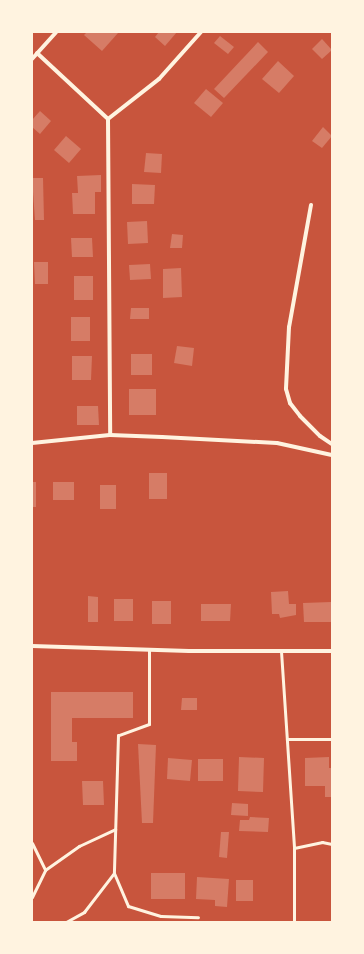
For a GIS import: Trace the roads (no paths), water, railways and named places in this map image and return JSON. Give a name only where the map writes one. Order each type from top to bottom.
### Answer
[{"type":"street","points":[[32,59],[56,32]]},
{"type":"street","points":[[108,120],[159,79],[201,32]]},
{"type":"street","points":[[37,53],[108,120],[110,436]]},
{"type":"street","points":[[311,205],[289,327],[286,389],[290,403],[300,416],[320,436],[332,444]]},
{"type":"street","points":[[32,443],[110,436],[278,443],[332,455]]},
{"type":"street","points":[[32,646],[149,650],[332,651]]},
{"type":"lane","points":[[149,650],[149,724],[118,735],[114,873],[128,906],[161,916],[198,917]]},
{"type":"lane","points":[[281,651],[294,848],[294,922]]},
{"type":"lane","points":[[287,739],[332,738]]},
{"type":"lane","points":[[32,897],[45,870],[79,846],[115,829]]},
{"type":"lane","points":[[294,848],[322,842],[332,844]]},
{"type":"lane","points":[[32,843],[45,870]]},
{"type":"lane","points":[[66,922],[84,912],[114,873]]}]
